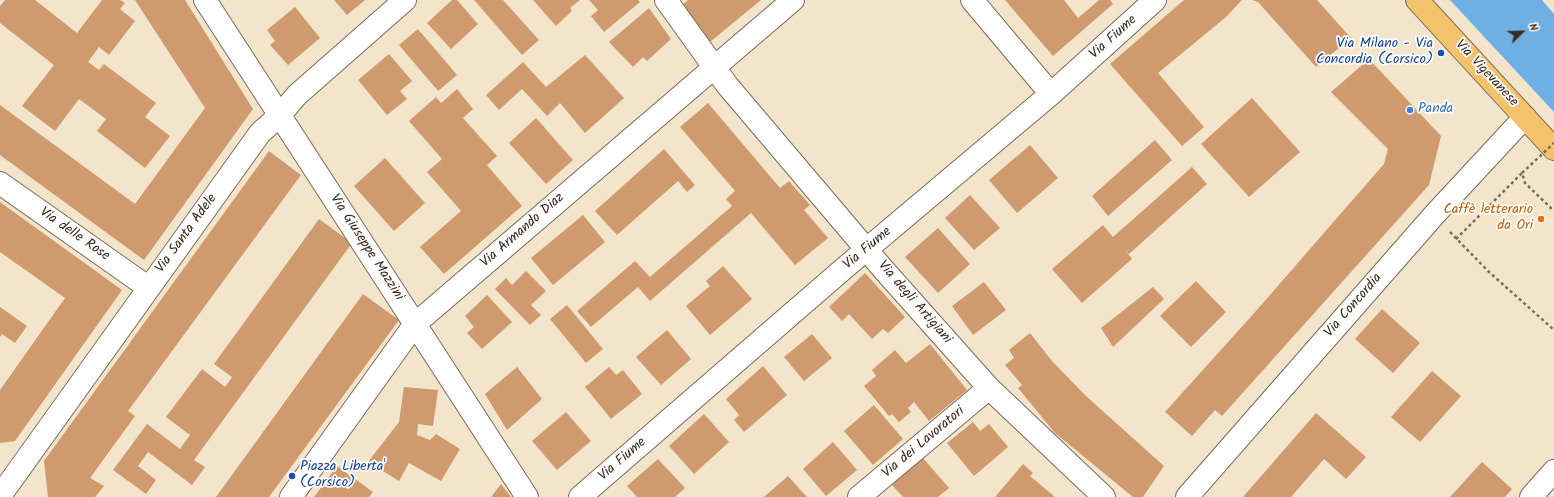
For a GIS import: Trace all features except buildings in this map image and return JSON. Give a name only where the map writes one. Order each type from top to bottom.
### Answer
[{"type":"main road","name":"Via Vigevanese","points":[[1417,0],[1554,149]]},
{"type":"street","name":"Via Giuseppe Mazzini","points":[[205,0],[527,497]]},
{"type":"street","name":"Via Santa Adele","points":[[2,494],[260,133],[280,115],[297,95],[405,0]]},
{"type":"street","name":"Via degli Artigiani","points":[[666,0],[714,68],[867,249],[989,388],[1104,497]]},
{"type":"street","name":"Via Armando Diaz","points":[[291,497],[415,324],[793,0]]},
{"type":"street","points":[[972,0],[1051,94]]},
{"type":"street","name":"Via Fiume","points":[[580,497],[867,249],[1051,94],[1155,0]]},
{"type":"street","name":"Via Concordia","points":[[1187,497],[1435,214],[1525,117]]},
{"type":"street","name":"Via delle Rose","points":[[0,182],[149,288]]},
{"type":"street","name":"Via dei Lavoratori","points":[[859,497],[989,388]]},
{"type":"street","points":[[1531,497],[1554,471]]},
{"type":"path","points":[[1456,239],[1522,172],[1554,143]]},
{"type":"path","points":[[1522,172],[1525,182],[1554,212]]},
{"type":"path","points":[[1446,227],[1488,271],[1554,330]]},
{"type":"water","points":[[1450,0],[1542,0],[1554,14],[1554,112]]},
{"type":"place","name":"Via Milano - Via Concordia (Corsico)","points":[[1441,53]]},
{"type":"place","name":"Panda","points":[[1410,110]]},
{"type":"place","name":"Caffè letterario da Ori","points":[[1541,219]]},
{"type":"place","name":"Piazza Liberta' (Corsico)","points":[[292,476]]}]
